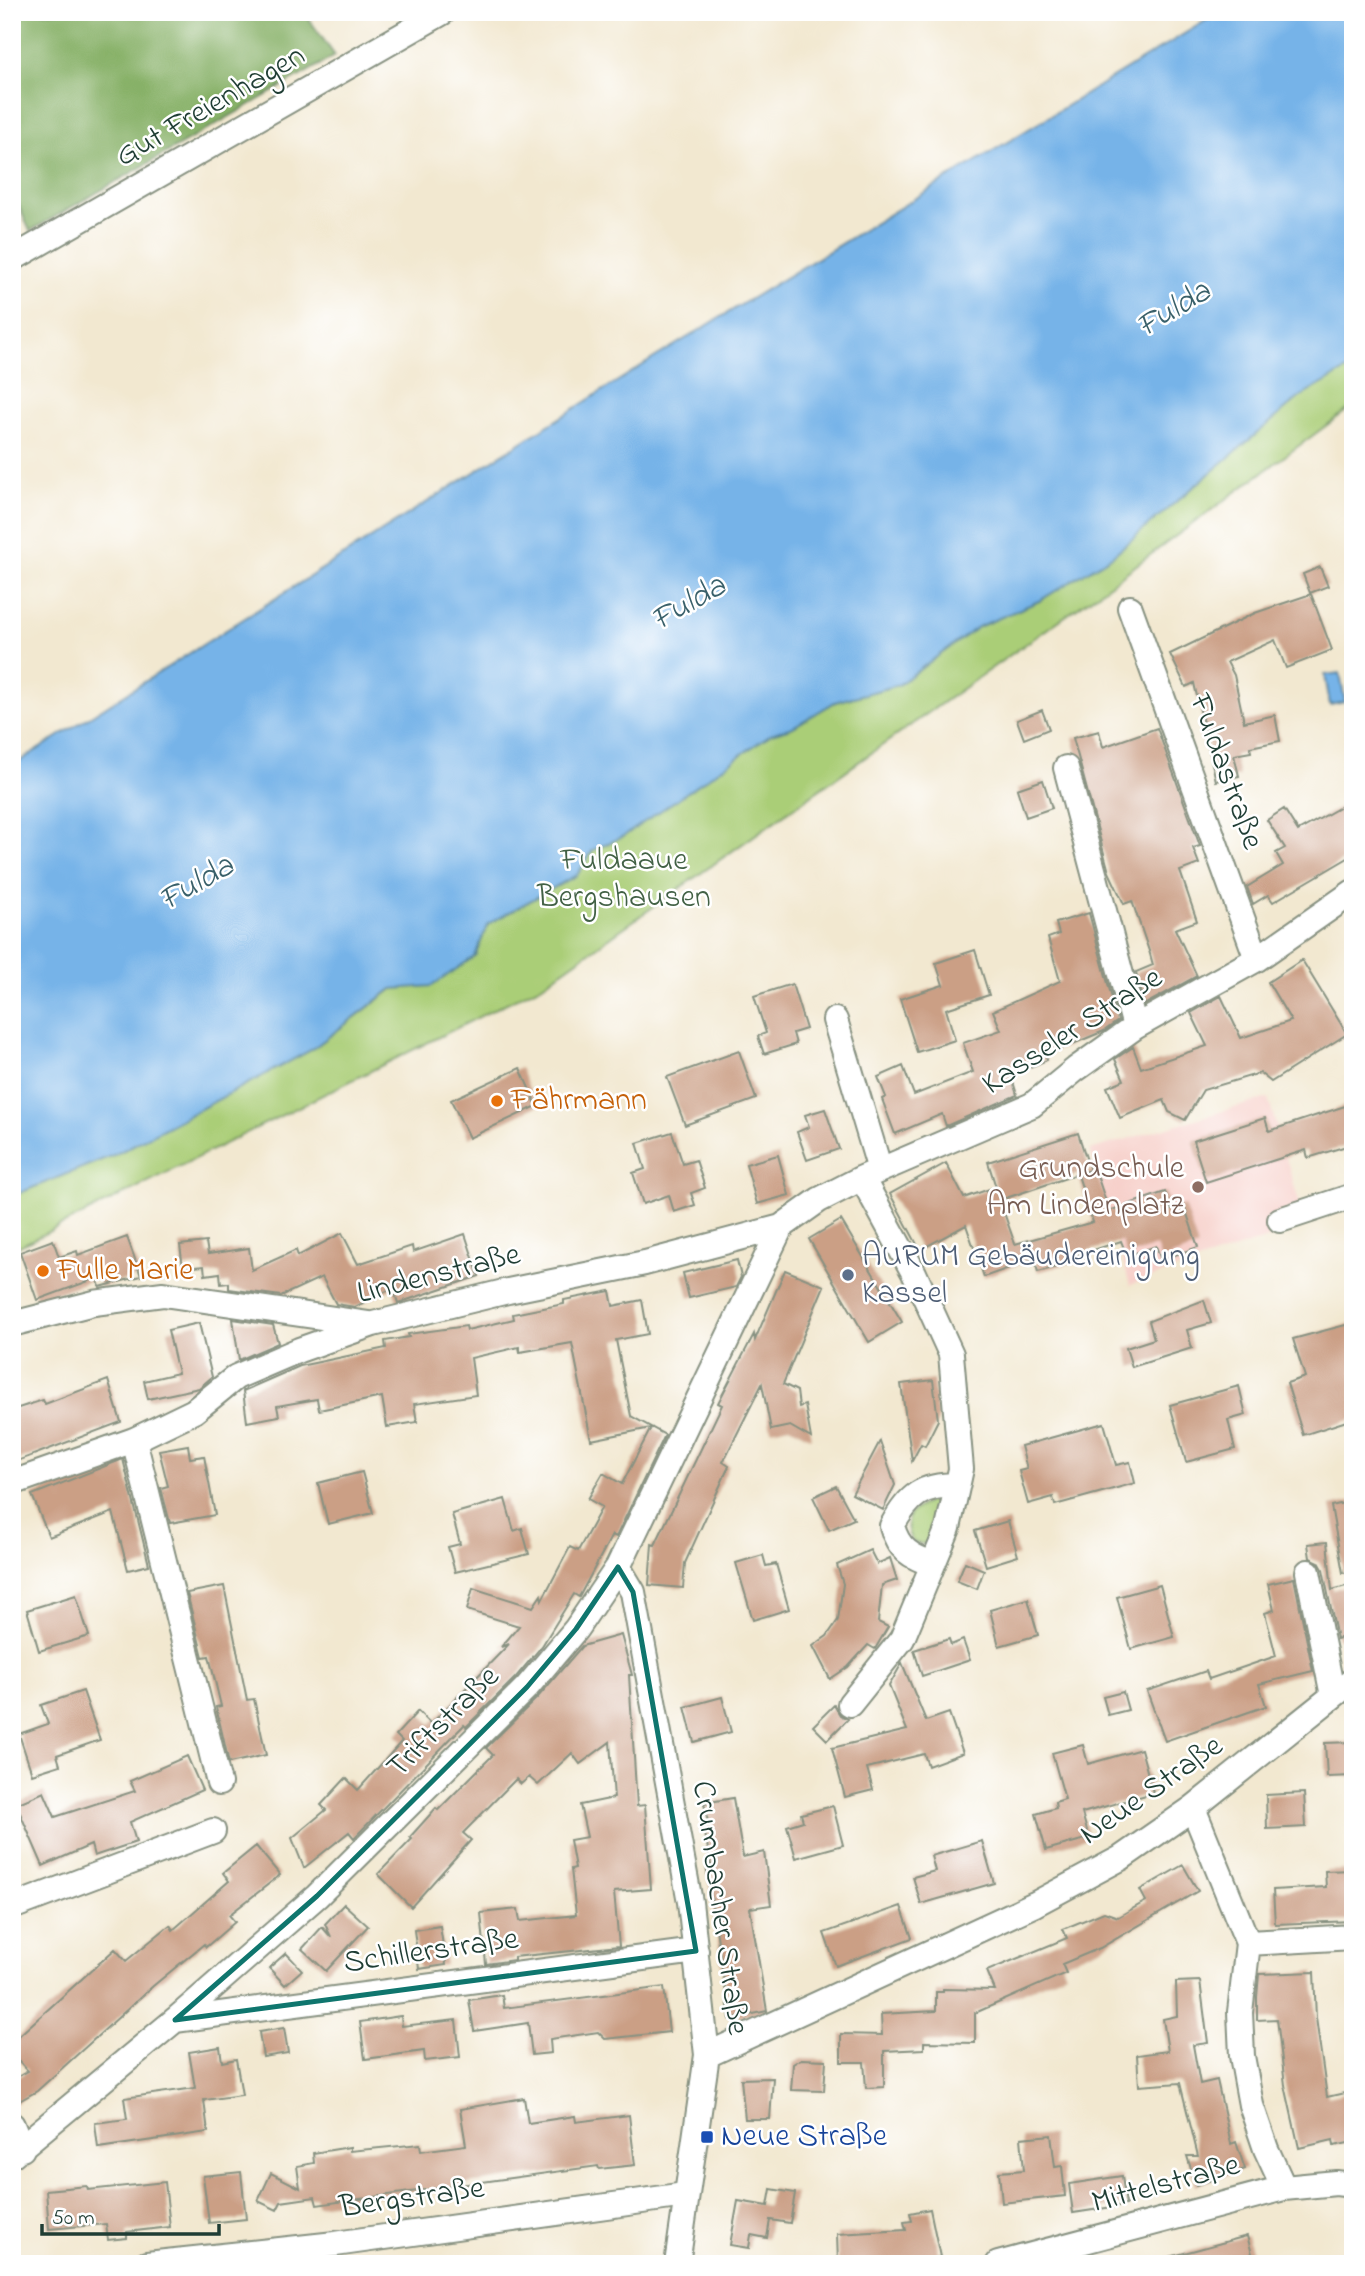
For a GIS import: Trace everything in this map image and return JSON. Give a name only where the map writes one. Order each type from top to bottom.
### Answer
[{"type":"street","name":"Gut Freienhagen","points":[[12,259],[443,12]]},
{"type":"street","name":"Fuldastraße","points":[[1130,608],[1256,959]]},
{"type":"street","points":[[1066,768],[1135,1027]]},
{"type":"street","name":"Kasseler Straße","points":[[781,1227],[818,1200],[1032,1105],[1076,1069],[1135,1027],[1256,959],[1353,892]]},
{"type":"street","points":[[835,1020],[872,1174],[951,1354],[961,1469],[948,1528],[902,1639],[850,1704]]},
{"type":"street","points":[[1280,1220],[1353,1196]]},
{"type":"street","name":"Lindenstraße","points":[[12,1483],[134,1440],[194,1411],[236,1377],[299,1350],[373,1324],[508,1290],[645,1263],[781,1227]]},
{"type":"street","name":"Triftstraße","points":[[17,2152],[176,2020],[317,1896],[527,1687],[576,1629],[618,1567],[781,1227]]},
{"type":"street","points":[[12,1325],[94,1303],[163,1294],[373,1324]]},
{"type":"street","points":[[134,1440],[219,1783]]},
{"type":"street","points":[[933,1563],[909,1555],[896,1542],[892,1526],[901,1510],[921,1490],[935,1485],[957,1485]]},
{"type":"street","name":"Crumbacher Straße","points":[[618,1567],[633,1592],[696,1951],[707,2055],[677,2264]]},
{"type":"street","points":[[1308,1572],[1333,1696]]},
{"type":"street","name":"Neue Straße","points":[[707,2055],[1035,1905],[1121,1858],[1194,1808],[1353,1680]]},
{"type":"street","points":[[1194,1808],[1248,1943],[1240,2012],[1242,2056],[1258,2127],[1284,2188]]},
{"type":"street","points":[[12,1907],[213,1831]]},
{"type":"street","points":[[1248,1943],[1353,1937]]},
{"type":"street","name":"Schillerstraße","points":[[176,2020],[696,1951]]},
{"type":"street","points":[[12,2125],[17,2152]]},
{"type":"street","name":"Mittelstraße","points":[[998,2264],[1284,2188],[1336,2183],[1353,2185]]},
{"type":"street","name":"Bergstraße","points":[[147,2264],[335,2254],[685,2195]]},
{"type":"highlighted area","points":[[618,1567],[633,1592],[696,1951],[175,2020],[317,1896],[527,1687],[576,1629]]},
{"type":"shaded area","name":"Grundschule Am Lindenplatz","points":[[1268,1098],[1306,1225],[1130,1285],[1090,1150]]},
{"type":"green space","points":[[12,12],[304,12],[335,56],[30,231],[12,191]]},
{"type":"green space","name":"Fuldaaue Bergshausen","points":[[1353,366],[1353,406],[1101,591],[541,986],[12,1250],[12,1196],[116,1154],[311,1050],[393,989],[432,985],[475,956],[488,924],[577,875],[593,850],[624,836],[771,734],[793,727],[835,702],[898,685],[978,627],[1039,601],[1112,556],[1300,397]]},
{"type":"green space","points":[[939,1498],[945,1502],[930,1545],[912,1542],[907,1525],[911,1513],[922,1504]]},
{"type":"water","name":"Fulda","points":[[1220,12],[1353,12],[1353,366],[1300,397],[1112,556],[1039,601],[978,627],[898,685],[835,702],[793,727],[771,734],[624,836],[593,850],[577,875],[488,924],[475,956],[432,986],[392,989],[311,1050],[116,1154],[12,1196],[12,766],[654,358]]},
{"type":"water","points":[[1340,673],[1345,702],[1330,705],[1325,675]]},
{"type":"building","points":[[1320,567],[1328,586],[1310,593],[1303,574]]},
{"type":"building","points":[[1311,594],[1332,650],[1286,668],[1275,640],[1227,662],[1234,675],[1244,722],[1275,715],[1280,741],[1250,747],[1251,752],[1234,755],[1239,776],[1216,781],[1194,683],[1186,687],[1170,654],[1255,613]]},
{"type":"building","points":[[1042,710],[1049,729],[1024,739],[1017,720]]},
{"type":"building","points":[[1157,728],[1200,846],[1193,848],[1199,864],[1180,871],[1197,921],[1175,929],[1197,976],[1144,1005],[1136,972],[1153,965],[1132,901],[1124,904],[1109,872],[1073,738],[1099,731],[1103,747]]},
{"type":"building","points":[[1043,780],[1052,808],[1026,817],[1017,789]]},
{"type":"building","points":[[1353,800],[1353,855],[1273,902],[1268,895],[1253,904],[1247,887],[1283,865],[1276,853],[1285,848],[1267,820],[1284,809],[1298,831]]},
{"type":"building","points":[[1089,913],[1118,1021],[1104,1031],[1046,1055],[1047,1060],[1011,1075],[1017,1095],[946,1126],[942,1114],[895,1134],[882,1099],[886,1097],[878,1077],[903,1066],[914,1095],[973,1072],[963,1043],[1001,1030],[993,1011],[1060,981],[1048,938],[1059,934],[1056,923]]},
{"type":"building","points":[[975,950],[989,995],[946,1009],[955,1040],[917,1052],[900,999],[943,985],[936,963]]},
{"type":"building","points":[[1302,960],[1347,1034],[1271,1082],[1260,1073],[1203,1090],[1185,1120],[1169,1112],[1164,1100],[1120,1118],[1107,1087],[1124,1080],[1115,1059],[1133,1047],[1141,1068],[1207,1046],[1191,1013],[1221,996],[1241,1038],[1291,1021],[1268,982]]},
{"type":"building","points":[[792,984],[806,1029],[793,1033],[796,1044],[764,1054],[758,1036],[766,1033],[754,996]]},
{"type":"building","points":[[739,1051],[756,1099],[685,1125],[667,1077]]},
{"type":"building","points":[[520,1068],[537,1106],[469,1138],[451,1100]]},
{"type":"building","points":[[1345,1106],[1353,1129],[1353,1144],[1308,1158],[1306,1150],[1206,1182],[1193,1141],[1265,1118],[1269,1131]]},
{"type":"building","points":[[825,1109],[839,1149],[807,1160],[797,1132],[809,1127],[805,1115]]},
{"type":"building","points":[[672,1132],[683,1164],[696,1160],[705,1188],[691,1193],[695,1205],[674,1212],[669,1195],[643,1204],[633,1173],[645,1169],[637,1143]]},
{"type":"building","points":[[1078,1133],[1090,1170],[1000,1200],[988,1162]]},
{"type":"building","points":[[778,1155],[789,1195],[757,1204],[746,1164]]},
{"type":"building","points":[[946,1163],[964,1198],[995,1187],[1015,1244],[1093,1222],[1078,1175],[1095,1169],[1109,1211],[1165,1192],[1171,1210],[1184,1205],[1198,1247],[1161,1260],[1156,1246],[1127,1256],[1121,1241],[1072,1257],[1074,1262],[1038,1272],[1034,1259],[984,1277],[966,1225],[920,1250],[890,1194]]},
{"type":"building","name":"AURUM Gebäudereinigung Kassel","points":[[841,1220],[902,1322],[869,1342],[809,1239]]},
{"type":"building","points":[[342,1233],[358,1264],[412,1246],[413,1252],[465,1234],[479,1276],[398,1303],[393,1288],[355,1307],[336,1304],[322,1277],[281,1296],[229,1289],[229,1283],[221,1284],[220,1273],[205,1275],[204,1266],[183,1268],[180,1245],[206,1242],[208,1254],[249,1248],[252,1270],[296,1250],[298,1256]]},
{"type":"building","points":[[127,1237],[141,1276],[100,1287],[97,1278],[37,1300],[20,1252],[53,1240],[59,1257],[77,1251],[78,1255]]},
{"type":"building","points":[[737,1260],[741,1277],[736,1287],[689,1298],[683,1273]]},
{"type":"building","points":[[785,1270],[824,1286],[783,1384],[797,1391],[799,1407],[805,1405],[811,1438],[790,1426],[771,1430],[762,1384],[723,1462],[729,1466],[685,1563],[683,1588],[649,1585],[652,1544],[655,1545],[722,1405],[718,1403],[754,1334],[755,1340]]},
{"type":"building","points":[[610,1291],[613,1306],[642,1300],[648,1334],[616,1340],[631,1416],[665,1435],[616,1537],[612,1535],[579,1597],[574,1594],[542,1646],[516,1677],[466,1727],[464,1725],[354,1838],[349,1832],[304,1868],[292,1838],[326,1810],[321,1805],[346,1778],[358,1790],[402,1741],[396,1735],[418,1711],[431,1724],[509,1644],[501,1647],[519,1626],[467,1610],[473,1588],[533,1607],[541,1595],[542,1600],[570,1547],[578,1551],[602,1507],[588,1499],[603,1473],[622,1484],[651,1428],[591,1440],[572,1343],[520,1352],[519,1347],[471,1358],[476,1395],[414,1404],[417,1422],[387,1427],[382,1397],[319,1410],[317,1399],[277,1406],[279,1416],[247,1422],[243,1391],[300,1366],[386,1348],[385,1341],[409,1337],[408,1334],[466,1326],[467,1330],[514,1319],[513,1314],[564,1304],[564,1300]]},
{"type":"building","points":[[1204,1300],[1211,1323],[1187,1330],[1192,1348],[1132,1367],[1126,1348],[1154,1339],[1149,1321]]},
{"type":"building","points":[[233,1319],[273,1325],[278,1343],[239,1360]]},
{"type":"building","points":[[199,1323],[212,1377],[199,1388],[148,1399],[144,1381],[178,1373],[168,1330]]},
{"type":"building","points":[[1353,1323],[1353,1419],[1303,1435],[1287,1383],[1305,1377],[1293,1339]]},
{"type":"building","points":[[108,1380],[121,1422],[12,1463],[12,1410],[43,1400],[45,1404]]},
{"type":"building","points":[[933,1380],[938,1420],[925,1446],[921,1444],[912,1461],[901,1384]]},
{"type":"building","points":[[1239,1386],[1246,1415],[1228,1420],[1235,1449],[1186,1462],[1170,1405]]},
{"type":"building","points":[[1104,1423],[1116,1465],[1130,1462],[1135,1483],[1055,1505],[1053,1497],[1028,1504],[1019,1471],[1027,1469],[1021,1446]]},
{"type":"building","points":[[880,1441],[895,1485],[883,1510],[852,1494]]},
{"type":"building","points":[[188,1445],[190,1458],[204,1456],[215,1515],[170,1523],[161,1488],[168,1486],[159,1450]]},
{"type":"building","points":[[123,1459],[149,1565],[128,1570],[113,1512],[49,1537],[32,1495]]},
{"type":"building","points":[[362,1472],[373,1513],[328,1524],[318,1483]]},
{"type":"building","points":[[836,1486],[854,1519],[829,1530],[813,1497]]},
{"type":"building","points":[[505,1499],[514,1531],[522,1528],[529,1554],[455,1572],[448,1547],[460,1544],[452,1514]]},
{"type":"building","points":[[1353,1501],[1353,1572],[1343,1573],[1331,1506]]},
{"type":"building","points":[[1008,1521],[1018,1556],[986,1566],[975,1531]]},
{"type":"building","points":[[1327,1542],[1332,1590],[1353,1584],[1353,1634],[1337,1639],[1323,1569],[1319,1562],[1310,1558],[1308,1544]]},
{"type":"building","points":[[870,1550],[877,1564],[890,1558],[897,1580],[882,1585],[878,1622],[888,1627],[875,1649],[868,1645],[848,1667],[830,1679],[813,1646],[827,1636],[838,1620],[843,1584],[837,1565]]},
{"type":"building","points":[[763,1555],[766,1566],[776,1564],[789,1609],[753,1620],[736,1563]]},
{"type":"building","points":[[965,1562],[984,1570],[977,1589],[957,1581]]},
{"type":"building","points":[[1294,1578],[1313,1671],[1259,1684],[1266,1706],[1165,1741],[1147,1691],[1206,1671],[1209,1679],[1276,1656],[1265,1613],[1274,1610],[1268,1584]]},
{"type":"building","points":[[1160,1585],[1174,1637],[1131,1649],[1117,1597]]},
{"type":"building","points":[[224,1586],[247,1700],[254,1699],[266,1755],[229,1763],[216,1707],[221,1706],[209,1656],[203,1657],[187,1593]]},
{"type":"building","points":[[76,1595],[89,1636],[39,1651],[27,1610]]},
{"type":"building","points":[[1028,1599],[1038,1635],[999,1646],[990,1610]]},
{"type":"building","points":[[621,1635],[632,1675],[629,1675],[637,1806],[645,1805],[651,1889],[614,1892],[619,1946],[514,1957],[514,1960],[486,1964],[481,1913],[518,1909],[520,1921],[576,1915],[571,1869],[575,1868],[570,1840],[587,1837],[580,1805],[614,1798],[610,1742],[580,1764],[572,1753],[538,1785],[529,1777],[521,1784],[516,1779],[463,1833],[471,1840],[411,1907],[378,1874],[412,1839],[410,1837],[436,1808],[438,1810],[493,1755],[486,1748],[538,1697],[582,1646]]},
{"type":"building","points":[[949,1639],[951,1645],[963,1640],[970,1660],[922,1676],[914,1650]]},
{"type":"building","points":[[902,1663],[926,1721],[949,1713],[963,1753],[928,1766],[924,1754],[867,1768],[873,1790],[845,1797],[832,1748],[907,1730],[889,1686]]},
{"type":"building","points":[[83,1691],[100,1740],[57,1755],[60,1765],[32,1774],[19,1734],[48,1724],[41,1705]]},
{"type":"building","points":[[1123,1692],[1128,1710],[1108,1715],[1103,1697]]},
{"type":"building","points":[[722,1697],[731,1732],[694,1742],[685,1707]]},
{"type":"building","points":[[834,1705],[840,1715],[848,1719],[827,1740],[813,1726]]},
{"type":"building","points":[[1353,1742],[1353,1776],[1327,1777],[1325,1743]]},
{"type":"building","points":[[1083,1745],[1088,1764],[1141,1749],[1153,1793],[1082,1813],[1089,1838],[1046,1850],[1036,1814],[1056,1808],[1055,1802],[1065,1799],[1052,1753]]},
{"type":"building","points":[[187,1756],[202,1790],[130,1822],[136,1842],[94,1856],[91,1845],[43,1866],[16,1804],[44,1792],[55,1817],[135,1791],[130,1781]]},
{"type":"building","points":[[1304,1793],[1306,1827],[1267,1829],[1266,1795]]},
{"type":"building","points":[[733,1798],[743,1857],[764,1852],[771,1905],[750,1908],[767,2011],[730,2019],[706,1865],[711,1865],[703,1823],[708,1822],[704,1803]]},
{"type":"building","points":[[833,1806],[843,1845],[796,1858],[787,1826],[803,1821],[801,1814]]},
{"type":"building","points":[[982,1841],[994,1883],[921,1904],[913,1877],[935,1871],[931,1856]]},
{"type":"building","points":[[256,1846],[280,1875],[229,1915],[235,1922],[206,1947],[204,1944],[153,1986],[37,2091],[12,2105],[12,2080],[28,2071],[12,2053],[12,2042],[115,1949],[126,1961],[170,1925],[173,1930],[229,1881],[223,1873]]},
{"type":"building","points":[[1183,1865],[1198,1891],[1100,1948],[1062,1964],[1066,1973],[975,2013],[975,2043],[924,2042],[924,2049],[884,2051],[884,2087],[866,2088],[864,2062],[841,2062],[841,2034],[882,2035],[881,2014],[936,2011],[936,1992],[943,1992],[943,1989],[995,1990],[987,1971],[1067,1938],[1063,1929],[1104,1912],[1118,1917],[1146,1901],[1140,1890]]},
{"type":"building","points":[[1353,1870],[1353,1921],[1275,1924],[1273,1890],[1326,1887],[1325,1871]]},
{"type":"building","points":[[344,1904],[368,1926],[326,1971],[302,1949],[322,1927],[331,1937],[325,1924]]},
{"type":"building","points":[[901,1906],[912,1938],[836,1966],[824,1933]]},
{"type":"building","points":[[440,1926],[446,1965],[419,1969],[414,1930]]},
{"type":"building","points":[[286,1953],[302,1970],[285,1985],[269,1968]]},
{"type":"building","points":[[1314,1972],[1316,2018],[1327,2097],[1353,2091],[1353,2142],[1334,2146],[1333,2140],[1299,2148],[1285,2085],[1277,2019],[1257,2020],[1257,1997],[1259,1974]]},
{"type":"building","points":[[1200,1981],[1208,2043],[1193,2045],[1200,2084],[1217,2080],[1231,2144],[1236,2142],[1245,2169],[1196,2185],[1187,2156],[1198,2156],[1180,2083],[1139,2086],[1137,2055],[1168,2051],[1163,2019],[1177,2016],[1176,1982]]},
{"type":"building","points":[[664,1987],[669,2032],[605,2039],[598,2032],[550,2039],[551,2053],[532,2055],[528,2023],[474,2031],[469,2000],[502,1995],[504,2008]]},
{"type":"building","points":[[401,2016],[402,2026],[456,2020],[460,2057],[425,2061],[424,2051],[365,2059],[360,2022]]},
{"type":"building","points":[[284,2028],[288,2053],[263,2057],[259,2032]]},
{"type":"building","points":[[220,2047],[222,2062],[236,2059],[242,2095],[204,2100],[208,2132],[98,2148],[95,2123],[127,2119],[124,2098],[195,2088],[189,2052]]},
{"type":"building","points":[[801,2059],[826,2060],[824,2091],[791,2090],[793,2064]]},
{"type":"building","points":[[773,2078],[770,2119],[745,2119],[741,2079]]},
{"type":"building","points":[[524,2098],[528,2123],[575,2116],[576,2122],[629,2115],[635,2165],[599,2169],[598,2166],[317,2205],[315,2197],[281,2202],[277,2210],[258,2201],[271,2173],[300,2188],[297,2166],[314,2163],[313,2153],[350,2147],[350,2151],[420,2144],[421,2151],[466,2145],[460,2109]]},
{"type":"building","points":[[1051,2135],[1055,2167],[1062,2166],[1065,2196],[1002,2203],[999,2172],[1024,2170],[1021,2138]]},
{"type":"building","points":[[241,2172],[246,2219],[209,2223],[203,2176]]},
{"type":"building","points":[[1122,2176],[1126,2205],[1073,2213],[1069,2184]]},
{"type":"building","points":[[165,2182],[170,2227],[127,2232],[127,2238],[108,2240],[106,2224],[49,2229],[46,2190],[87,2186],[88,2190]]},
{"type":"building","points":[[771,2189],[795,2193],[790,2223],[770,2220],[767,2238],[751,2235],[749,2248],[730,2245],[738,2201],[768,2206]]},
{"type":"building","points":[[930,2209],[940,2257],[909,2264],[838,2264],[837,2234],[906,2230],[904,2222],[912,2221],[910,2213]]},
{"type":"building","points":[[1247,2236],[1255,2264],[1167,2264],[1166,2258]]},
{"type":"place","name":"Fährmann","points":[[497,1101]]},
{"type":"place","name":"Grundschule Am Lindenplatz","points":[[1198,1187]]},
{"type":"place","name":"Fulle Marie","points":[[43,1271]]},
{"type":"place","name":"AURUM Gebäudereinigung Kassel","points":[[848,1275]]},
{"type":"place","name":"Neue Straße","points":[[707,2137]]}]
